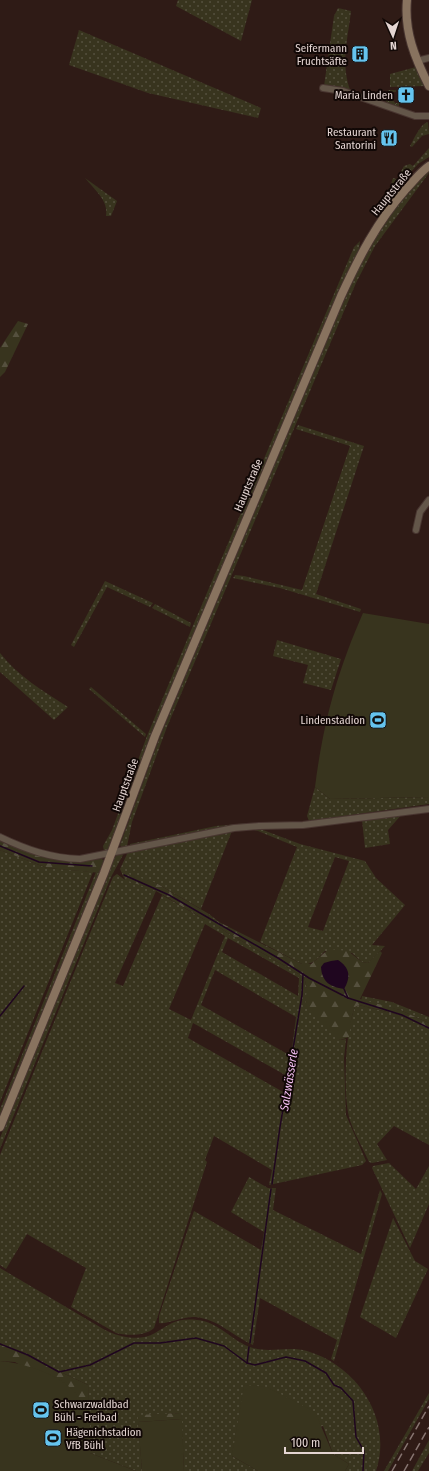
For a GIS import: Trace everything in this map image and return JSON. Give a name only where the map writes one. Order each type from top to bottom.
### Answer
[{"type":"street","points":[[407,0],[406,22],[417,61],[429,86]]},
{"type":"street","points":[[417,61],[429,58]]},
{"type":"street","points":[[323,88],[343,91],[415,116],[429,116]]},
{"type":"street","name":"Hauptstraße","points":[[0,1127],[112,853],[155,736],[242,528],[359,257],[390,208],[429,166]]},
{"type":"street","points":[[416,530],[420,512],[429,500]]},
{"type":"street","points":[[0,837],[38,854],[80,859],[234,828],[303,825],[429,809]]},
{"type":"green space","points":[[178,0],[252,0],[241,41],[176,6]]},
{"type":"green space","points":[[338,8],[351,11],[345,62],[351,92],[324,86],[334,16]]},
{"type":"green space","points":[[79,30],[261,108],[258,118],[148,93],[69,65]]},
{"type":"green space","points":[[416,67],[426,86],[390,87],[390,74]]},
{"type":"green space","points":[[388,90],[396,90],[396,92],[393,92],[390,95],[395,103],[399,103],[399,107],[390,105],[380,96],[380,92],[388,92]]},
{"type":"green space","points":[[428,122],[429,134],[422,136],[412,147],[410,146],[422,126]]},
{"type":"green space","points":[[429,148],[429,157],[418,164],[385,201],[393,178],[397,179],[404,166],[410,164],[413,166]]},
{"type":"green space","points":[[429,170],[429,173],[375,246],[356,283],[167,727],[132,822],[127,846],[122,848],[120,845],[160,737],[352,282],[385,222],[405,194]]},
{"type":"green space","points":[[85,178],[117,201],[111,216],[106,216],[103,200]]},
{"type":"green space","points":[[360,241],[359,249],[109,849],[104,851],[103,846],[112,830],[147,736],[192,628],[354,247]]},
{"type":"green space","points":[[18,321],[28,324],[5,372],[0,377],[0,348]]},
{"type":"green space","points":[[298,425],[364,446],[316,594],[361,609],[360,612],[280,588],[233,578],[235,575],[244,576],[302,590],[350,446],[296,429]]},
{"type":"green space","points":[[105,581],[153,603],[150,607],[107,587],[74,647],[71,645]]},
{"type":"green space","points":[[155,604],[191,623],[190,627],[152,608]]},
{"type":"green space","name":"Lindenstadion","points":[[363,613],[429,624],[429,797],[330,799],[315,787],[322,741],[332,698],[338,677]]},
{"type":"green space","points":[[277,640],[341,659],[331,690],[303,683],[308,665],[273,656]]},
{"type":"green space","points":[[0,653],[23,676],[68,707],[54,720],[0,672]]},
{"type":"green space","points":[[91,687],[146,734],[145,737],[89,689]]},
{"type":"green space","points":[[315,787],[330,799],[429,797],[429,804],[309,821],[307,816]]},
{"type":"green space","points":[[403,813],[388,830],[390,844],[365,848],[362,820]]},
{"type":"green space","points":[[269,823],[130,847],[130,844],[216,826]]},
{"type":"green space","points":[[260,827],[263,830],[300,844],[365,861],[376,878],[405,905],[372,945],[385,946],[368,963],[362,962],[352,953],[325,951],[315,961],[309,964],[302,964],[260,942],[297,847],[247,828]],"holes":[[[335,857],[349,861],[323,931],[308,927]]]},
{"type":"green space","points":[[232,831],[201,909],[156,883],[127,875],[156,891],[115,983],[123,986],[162,895],[205,920],[208,919],[209,914],[219,922],[219,927],[226,932],[304,977],[307,988],[340,1040],[346,1039],[344,1058],[346,1115],[366,1161],[362,1165],[269,1185],[272,1170],[214,1136],[205,1160],[207,1162],[154,1328],[146,1333],[125,1335],[116,1333],[71,1307],[86,1268],[27,1234],[6,1269],[0,1265],[0,1155],[113,877],[117,874],[125,880],[120,869],[128,852]],"holes":[[[205,924],[225,936],[191,1020],[169,1009]],[[228,938],[299,978],[298,996],[222,952]],[[215,970],[296,1017],[291,1056],[201,1005]],[[193,1023],[287,1076],[285,1093],[188,1038]]]},
{"type":"green space","points":[[0,839],[26,851],[49,858],[73,860],[102,859],[104,861],[101,873],[47,868],[0,850]]},
{"type":"green space","points":[[0,850],[47,868],[93,872],[0,1102]]},
{"type":"green space","points":[[119,853],[123,855],[111,877],[0,1149],[0,1138],[113,859]]},
{"type":"green space","points":[[96,872],[101,873],[0,1120],[0,1109]]},
{"type":"green space","points":[[128,874],[156,883],[209,914],[208,920],[205,920],[156,891],[126,880]]},
{"type":"green space","points":[[219,922],[302,964],[311,964],[329,949],[348,951],[362,962],[368,963],[380,951],[382,953],[360,999],[400,1010],[429,1023],[429,1029],[399,1015],[359,1005],[355,1007],[352,1016],[349,1037],[340,1040],[305,1006],[307,988],[304,977],[226,932],[219,927]]},
{"type":"green space","points":[[362,996],[392,1002],[429,1017],[429,1023],[400,1010],[361,1001]]},
{"type":"green space","points":[[359,1005],[399,1015],[429,1029],[429,1145],[394,1126],[377,1144],[387,1160],[372,1163],[369,1162],[351,1123],[347,1106],[347,1045],[355,1007]]},
{"type":"green space","points":[[389,1163],[416,1189],[429,1166],[429,1204],[410,1248],[372,1168],[373,1166]]},
{"type":"green space","points":[[249,1177],[268,1188],[276,1188],[273,1210],[361,1254],[380,1190],[382,1194],[334,1361],[331,1359],[337,1340],[260,1298],[253,1345],[218,1324],[203,1318],[191,1317],[166,1323],[159,1323],[159,1316],[194,1211],[261,1250],[264,1232],[231,1212]]},
{"type":"green space","points":[[393,1218],[415,1261],[428,1269],[396,1338],[360,1317]]},
{"type":"green space","points":[[0,1268],[105,1330],[117,1335],[130,1338],[149,1336],[178,1321],[197,1320],[212,1324],[253,1348],[266,1350],[300,1350],[325,1358],[342,1369],[356,1382],[367,1398],[375,1415],[380,1433],[380,1452],[376,1471],[345,1471],[349,1464],[333,1454],[323,1426],[232,1456],[258,1471],[184,1471],[181,1413],[138,1416],[142,1471],[136,1471],[90,1453],[88,1385],[0,1343]]},
{"type":"green space","points":[[0,1343],[88,1385],[90,1419],[84,1419],[82,1402],[15,1362],[0,1361]]},
{"type":"green space","points":[[0,1361],[10,1362],[45,1372],[66,1384],[75,1392],[81,1401],[84,1419],[90,1419],[90,1453],[136,1471],[0,1471]]},
{"type":"green space","points":[[244,1385],[267,1387],[315,1412],[333,1454],[349,1464],[345,1471],[258,1471],[232,1456]]},
{"type":"green space","points":[[429,1393],[429,1399],[388,1471],[384,1471]]},
{"type":"green space","points":[[181,1413],[182,1419],[138,1422],[138,1415]]},
{"type":"green space","points":[[182,1419],[184,1471],[142,1471],[138,1422]]},
{"type":"green space","points":[[429,1440],[429,1453],[418,1471],[412,1471]]},
{"type":"shaded area","points":[[338,960],[345,966],[348,973],[348,981],[344,989],[335,987],[328,983],[322,972],[321,967],[324,963]]},
{"type":"waterway","name":"Salzwässerle","points":[[0,846],[39,862],[92,866]]},
{"type":"waterway","name":"Salzwässerle","points":[[124,875],[169,895],[278,958],[309,978],[348,998],[402,1015],[429,1028]]},
{"type":"waterway","name":"Salzwässerle","points":[[272,1184],[302,995],[303,974]]},
{"type":"waterway","points":[[0,1016],[24,986]]},
{"type":"waterway","name":"Salzwässerle","points":[[344,989],[348,998]]},
{"type":"waterway","name":"Salzwässerle","points":[[250,1343],[271,1189]]},
{"type":"waterway","points":[[0,1344],[28,1355],[59,1372],[90,1365],[134,1343],[160,1343],[196,1338],[224,1346],[247,1363],[255,1365],[286,1357],[305,1361],[326,1373],[334,1385],[341,1388],[353,1401],[356,1437],[364,1451],[363,1471]]},
{"type":"waterway","name":"Salzwässerle","points":[[247,1363],[249,1347]]},
{"type":"railway","points":[[392,1471],[429,1406]]},
{"type":"railway","points":[[404,1471],[429,1427]]},
{"type":"place","name":"Seifermann Fruchtsäfte","points":[[360,54]]},
{"type":"place","name":"Maria Linden","points":[[406,95]]},
{"type":"place","name":"Restaurant Santorini","points":[[389,138]]},
{"type":"place","name":"Lindenstadion","points":[[378,720]]},
{"type":"place","name":"Schwarzwaldbad Bühl - Freibad","points":[[41,1410]]},
{"type":"place","name":"Hägenichstadion VfB Bühl","points":[[53,1438]]}]
